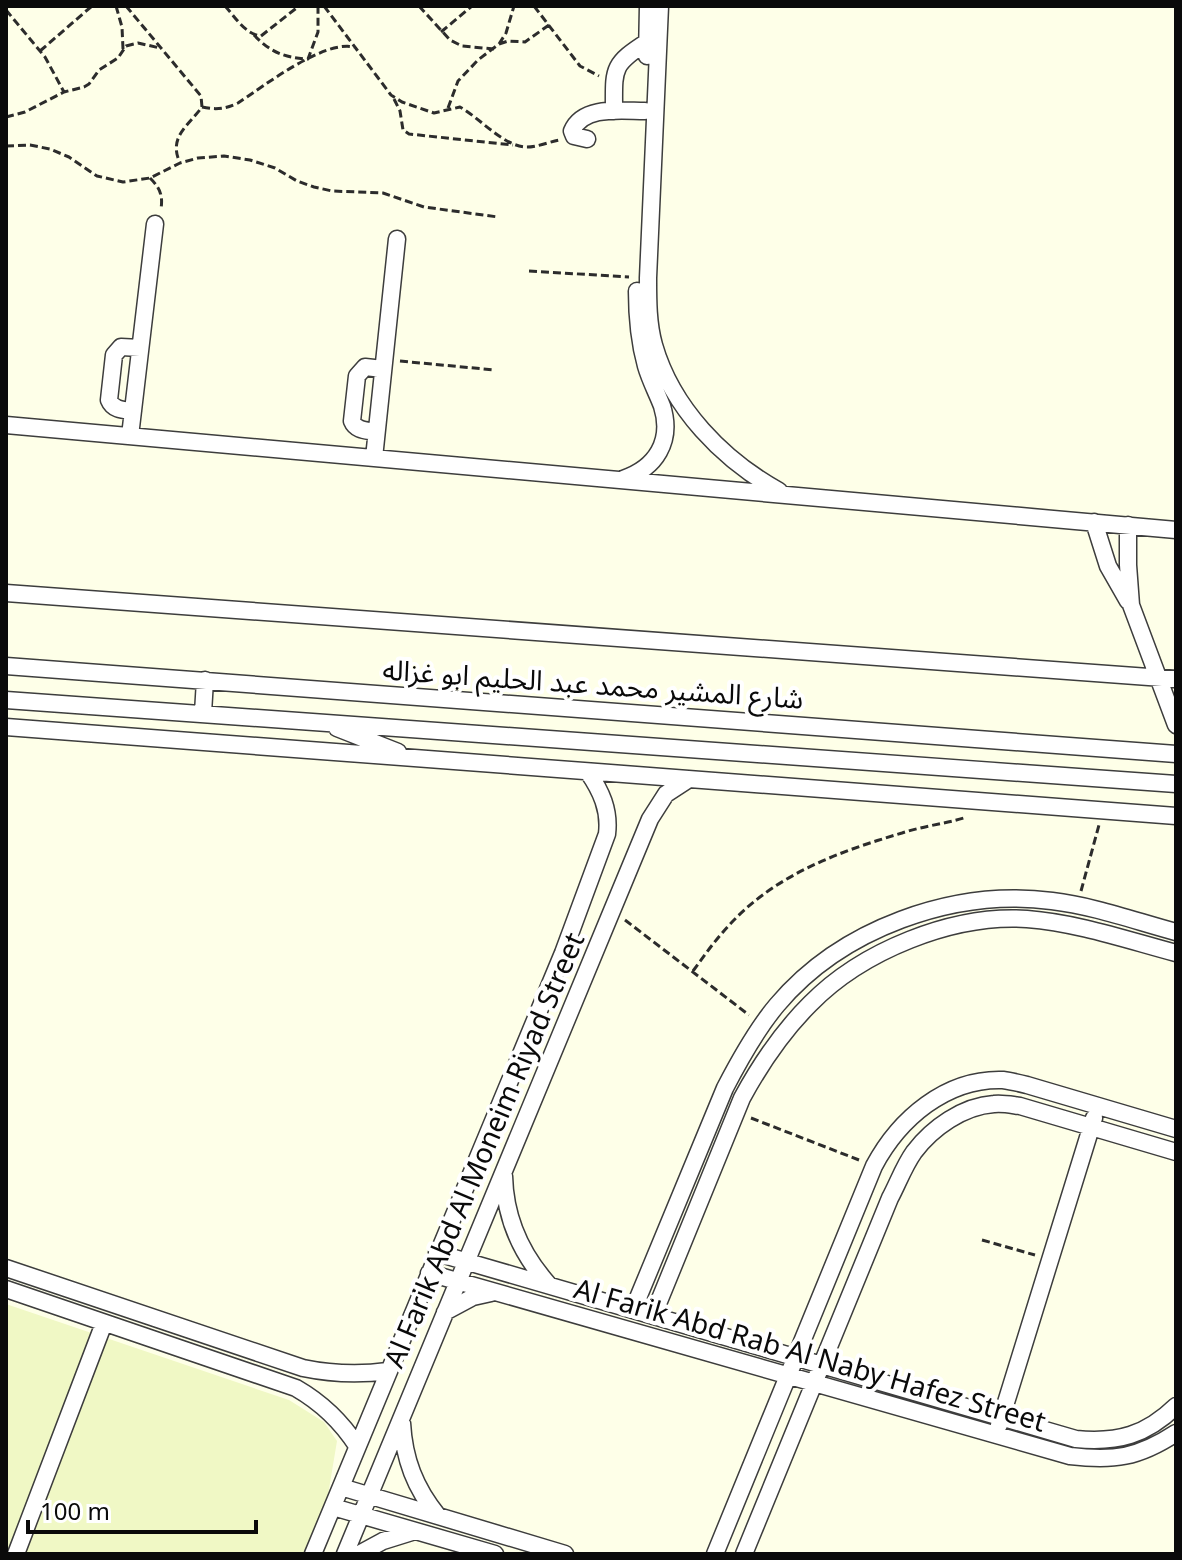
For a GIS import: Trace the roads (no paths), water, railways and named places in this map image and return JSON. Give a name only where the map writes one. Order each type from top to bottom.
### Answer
[{"type":"street","points":[[621,480],[639,474],[653,461],[663,445],[665,426],[662,407],[646,368],[637,327],[648,6]]},
{"type":"street","points":[[660,6],[648,278],[654,347],[680,400],[716,445],[750,473],[787,496]]},
{"type":"street","points":[[614,111],[615,79],[621,61],[647,42]]},
{"type":"street","points":[[581,138],[572,131],[584,117],[599,112],[645,111]]},
{"type":"street","points":[[130,436],[155,224]]},
{"type":"street","points":[[374,458],[397,239]]},
{"type":"street","points":[[133,411],[115,408],[109,400],[114,355],[121,347],[140,348]]},
{"type":"street","points":[[376,432],[359,429],[352,421],[357,376],[365,367],[383,364]]},
{"type":"street","points":[[6,425],[1176,530]]},
{"type":"street","points":[[1094,522],[1108,566],[1168,679],[1176,725]]},
{"type":"street","points":[[1128,525],[1131,605]]},
{"type":"street","points":[[6,593],[1168,679]]},
{"type":"street","name":"شارع المشير محمد عبد الحليم ابو غزاله","points":[[6,666],[1176,754]]},
{"type":"street","points":[[203,713],[205,680]]},
{"type":"street","name":"شارع المشير محمد عبد الحليم ابو غزاله","points":[[6,700],[1176,784]]},
{"type":"street","points":[[321,722],[416,758]]},
{"type":"street","points":[[6,727],[1176,816]]},
{"type":"street","name":"Al Farik Abd Al Moneim Riyad Street","points":[[313,1554],[563,953],[607,834],[609,819],[606,806],[588,772]]},
{"type":"street","name":"Al Farik Abd Al Moneim Riyad Street","points":[[345,1554],[654,810],[666,794],[689,779]]},
{"type":"street","name":"Al Farik Abd Rab Al Naby Hafez Street","points":[[633,1310],[725,1088],[743,1054],[762,1024],[798,983],[827,959],[860,939],[931,910],[996,899],[1024,898],[1077,906],[1176,932]]},
{"type":"street","name":"Al Farik Abd Rab Al Naby Hafez Street","points":[[653,1316],[736,1112],[757,1071],[812,1001],[840,978],[870,958],[915,938],[937,930],[998,919],[1071,925],[1176,953]]},
{"type":"street","points":[[563,953],[591,963]]},
{"type":"street","points":[[715,1554],[874,1166],[891,1137],[906,1121],[922,1107],[960,1088],[1002,1080],[1176,1129]]},
{"type":"street","points":[[744,1554],[890,1198],[912,1154],[928,1135],[948,1120],[994,1104],[1020,1106],[1176,1152]]},
{"type":"street","points":[[996,1435],[1098,1105]]},
{"type":"street","points":[[504,1170],[506,1202],[515,1233],[530,1262],[550,1286]]},
{"type":"street","name":"Al Farik Abd Rab Al Naby Hafez Street","points":[[437,1253],[1076,1439],[1101,1441],[1125,1438],[1147,1429],[1176,1406]]},
{"type":"street","points":[[357,1446],[331,1412],[296,1388],[10,1291],[14,1271],[303,1368],[354,1375],[388,1371]]},
{"type":"street","name":"Al Farik Abd Rab Al Naby Hafez Street","points":[[429,1273],[1070,1456],[1099,1459],[1128,1456],[1156,1446],[1176,1433]]},
{"type":"street","points":[[445,1312],[473,1297],[497,1293]]},
{"type":"street","points":[[16,1554],[104,1323]]},
{"type":"street","points":[[402,1416],[407,1460],[414,1480],[438,1516]]},
{"type":"street","points":[[341,1487],[438,1516],[528,1549],[555,1553]]},
{"type":"street","points":[[333,1507],[495,1554]]},
{"type":"street","points":[[359,1554],[383,1541],[415,1531]]}]
